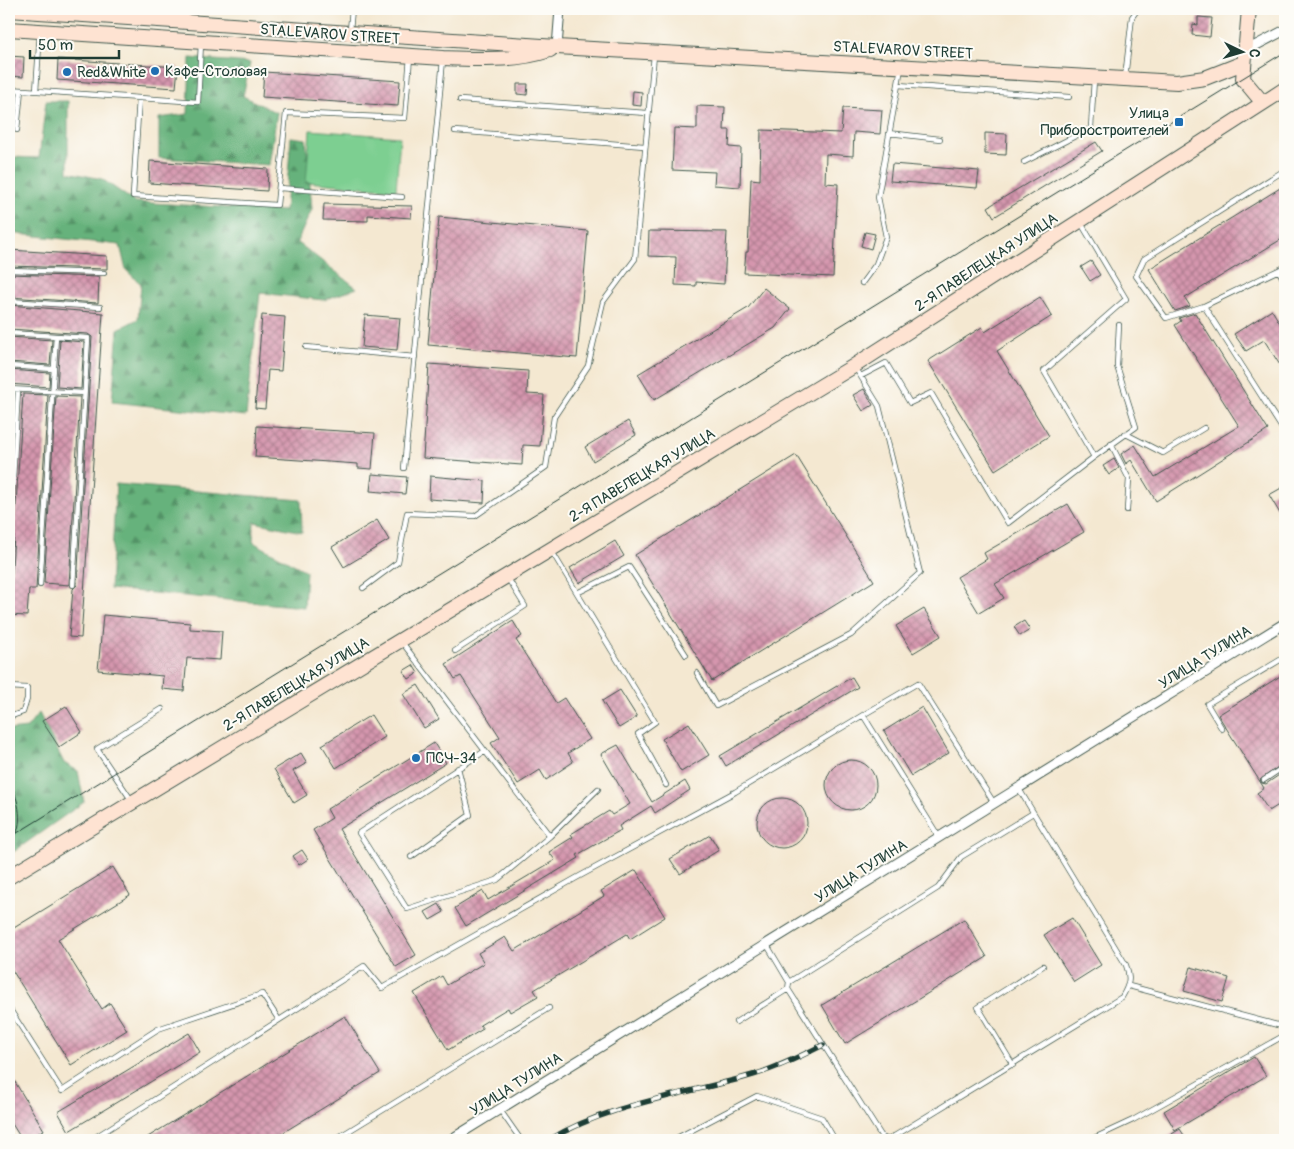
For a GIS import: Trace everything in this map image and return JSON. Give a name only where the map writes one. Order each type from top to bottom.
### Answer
[{"type":"street","points":[[557,47],[560,9]]},
{"type":"street","points":[[1249,9],[1243,79],[1263,103]]},
{"type":"street","name":"STALEVAROV STREET","points":[[9,10],[178,15],[350,33],[557,47],[1177,82],[1206,78],[1244,57]]},
{"type":"street","name":"STALEVAROV STREET","points":[[9,29],[201,40],[410,56],[500,60],[530,57],[557,47]]},
{"type":"street","points":[[1244,57],[1285,30]]},
{"type":"street","name":"2-Я ПАВЕЛЕЦКАЯ УЛИЦА","points":[[9,877],[550,549],[858,371],[1080,221],[1285,89]]},
{"type":"street","name":"УЛИЦА ТУЛИНА","points":[[450,1140],[1285,624]]},
{"type":"lane","points":[[350,33],[352,9]]},
{"type":"lane","points":[[1125,79],[1132,17],[1138,9]]},
{"type":"lane","points":[[36,91],[40,31]]},
{"type":"lane","points":[[9,89],[198,102],[201,40]]},
{"type":"lane","points":[[363,588],[398,562],[407,513],[475,516],[546,467],[554,417],[588,366],[604,302],[635,259],[654,53]]},
{"type":"lane","points":[[140,98],[133,196],[277,204],[286,113],[405,118],[410,56]]},
{"type":"lane","points":[[404,468],[443,58]]},
{"type":"lane","points":[[862,282],[876,264],[886,237],[878,197],[901,66]]},
{"type":"lane","points":[[1024,162],[1091,128],[1094,77]]},
{"type":"lane","points":[[898,85],[1069,98]]},
{"type":"lane","points":[[18,130],[21,90]]},
{"type":"lane","points":[[460,100],[647,113]]},
{"type":"lane","points":[[455,131],[644,146]]},
{"type":"lane","points":[[889,133],[940,139]]},
{"type":"lane","points":[[1285,170],[1144,259],[1136,276],[1166,318],[1204,306],[1285,267]]},
{"type":"lane","points":[[279,188],[402,197]]},
{"type":"lane","points":[[1080,221],[1126,299],[1044,371],[1094,457]]},
{"type":"lane","points":[[9,270],[104,273]]},
{"type":"lane","points":[[1279,271],[1285,282]]},
{"type":"lane","points":[[9,301],[100,307]]},
{"type":"lane","points":[[1204,306],[1285,433]]},
{"type":"lane","points":[[697,673],[716,706],[851,636],[920,574],[879,406],[858,371],[886,362],[910,403],[932,393],[1008,523],[1136,427],[1117,366],[1119,325]]},
{"type":"lane","points":[[9,333],[88,338],[73,585]]},
{"type":"lane","points":[[40,586],[56,336]]},
{"type":"lane","points":[[306,347],[415,357]]},
{"type":"lane","points":[[9,366],[53,369]]},
{"type":"lane","points":[[9,389],[84,393]]},
{"type":"lane","points":[[9,549],[12,458],[18,390]]},
{"type":"lane","points":[[1126,434],[1163,453],[1204,428]]},
{"type":"lane","points":[[1112,444],[1129,479],[1127,510]]},
{"type":"lane","points":[[550,549],[655,722],[638,734],[666,785]]},
{"type":"lane","points":[[577,594],[629,567],[686,655]]},
{"type":"lane","points":[[455,651],[525,606],[507,576]]},
{"type":"lane","points":[[400,640],[550,836]]},
{"type":"lane","points":[[1222,729],[1207,704],[1285,657]]},
{"type":"lane","points":[[91,1140],[364,966],[382,988],[578,877],[735,792],[918,683],[994,804]]},
{"type":"lane","points":[[9,687],[27,688],[27,699],[23,712],[9,717]]},
{"type":"lane","points":[[132,802],[97,749],[162,709]]},
{"type":"lane","points":[[863,715],[940,838]]},
{"type":"lane","points":[[484,751],[359,833],[407,909],[497,880],[550,836],[598,788]]},
{"type":"lane","points":[[1264,780],[1285,766]]},
{"type":"lane","points":[[411,857],[470,815],[458,768]]},
{"type":"lane","points":[[766,945],[789,982],[788,989],[882,1137],[888,1140],[1013,1065],[1122,997],[1129,986],[1130,975],[1126,965],[1018,789]]},
{"type":"lane","points":[[789,982],[938,888],[960,857],[1034,813]]},
{"type":"lane","points":[[1013,1065],[978,1007],[1043,966]]},
{"type":"lane","points":[[1129,986],[1285,1026]]},
{"type":"lane","points":[[736,1022],[788,989]]},
{"type":"lane","points":[[9,1008],[62,1091],[158,1029],[262,994],[279,1020]]},
{"type":"lane","points":[[334,1140],[549,1008]]},
{"type":"lane","points":[[1090,1140],[1133,1120],[1285,1035]]},
{"type":"lane","points":[[1285,1095],[1283,1110],[1285,1114]]},
{"type":"lane","points":[[673,1140],[757,1096],[822,1118],[835,1140]]},
{"type":"lane","points":[[500,1110],[521,1140]]},
{"type":"green space","points":[[190,58],[250,63],[243,96],[277,113],[269,165],[159,158],[159,118],[188,114]]},
{"type":"green space","points":[[46,101],[68,101],[68,172],[102,179],[135,202],[285,211],[291,137],[306,139],[312,209],[297,242],[357,288],[324,300],[260,293],[246,416],[112,402],[118,329],[138,319],[141,284],[126,270],[120,245],[9,233],[9,157],[39,158]]},
{"type":"green space","points":[[310,130],[400,137],[396,190],[306,182]]},
{"type":"green space","points":[[116,484],[301,500],[302,532],[254,522],[253,542],[306,571],[304,607],[110,589]]},
{"type":"green space","points":[[39,713],[64,763],[78,771],[84,802],[9,855],[9,730],[27,728]]},
{"type":"building","points":[[1198,17],[1212,18],[1210,37],[1192,35],[1193,24],[1198,25]]},
{"type":"building","points":[[9,56],[24,57],[23,77],[9,76]]},
{"type":"building","points":[[58,59],[178,67],[176,88],[57,80]]},
{"type":"building","points":[[264,72],[400,81],[398,106],[262,97]]},
{"type":"building","points":[[517,84],[528,84],[527,95],[517,94]]},
{"type":"building","points":[[633,91],[642,92],[641,106],[632,105]]},
{"type":"building","points":[[697,106],[725,107],[724,130],[730,130],[729,147],[741,148],[740,187],[714,185],[715,172],[672,170],[674,128],[697,129]]},
{"type":"building","points":[[843,108],[882,110],[880,134],[854,132],[853,156],[826,154],[825,183],[838,184],[833,277],[744,273],[746,252],[748,252],[751,179],[760,180],[761,130],[841,133]]},
{"type":"building","points":[[985,133],[1007,134],[1006,155],[985,154]]},
{"type":"building","points":[[1096,142],[1102,151],[994,217],[988,207]]},
{"type":"building","points":[[150,161],[268,169],[267,191],[149,183]]},
{"type":"building","points":[[892,164],[979,171],[977,188],[890,181]]},
{"type":"building","points":[[1285,185],[1285,237],[1185,298],[1190,306],[1175,311],[1149,269]]},
{"type":"building","points":[[324,204],[412,206],[411,218],[368,215],[368,221],[323,220]]},
{"type":"building","points":[[439,217],[588,231],[577,358],[428,345]]},
{"type":"building","points":[[649,231],[727,232],[724,284],[696,282],[696,286],[675,285],[676,257],[648,256]]},
{"type":"building","points":[[865,232],[875,234],[871,249],[861,246]]},
{"type":"building","points":[[9,250],[107,256],[107,269],[9,266]]},
{"type":"building","points":[[1091,261],[1100,275],[1090,281],[1081,267]]},
{"type":"building","points":[[9,274],[99,277],[98,303],[9,297]]},
{"type":"building","points":[[764,288],[790,309],[775,328],[654,400],[638,374],[748,308]]},
{"type":"building","points":[[1040,297],[1052,316],[997,351],[1049,436],[995,470],[928,361],[982,327],[985,332]]},
{"type":"building","points":[[9,305],[103,313],[81,638],[69,637],[73,589],[77,585],[92,337],[88,334],[9,329]]},
{"type":"building","points":[[1272,310],[1285,332],[1285,373],[1264,340],[1246,351],[1234,334]]},
{"type":"building","points":[[1195,313],[1268,430],[1156,501],[1131,460],[1126,464],[1121,454],[1135,445],[1155,477],[1239,426],[1175,325],[1181,321],[1179,318]]},
{"type":"building","points":[[262,315],[285,317],[281,371],[268,370],[265,409],[255,408]]},
{"type":"building","points":[[365,315],[400,318],[397,350],[362,347]]},
{"type":"building","points":[[9,337],[52,340],[50,365],[9,362]]},
{"type":"building","points":[[60,340],[84,342],[81,389],[57,387]]},
{"type":"building","points":[[429,364],[528,371],[527,394],[544,395],[540,446],[523,445],[522,465],[423,458]]},
{"type":"building","points":[[9,370],[50,373],[49,387],[9,384]]},
{"type":"building","points":[[864,389],[873,405],[863,411],[853,395]]},
{"type":"building","points":[[23,394],[48,395],[36,589],[29,589],[27,616],[9,615]]},
{"type":"building","points":[[56,396],[80,397],[69,585],[44,583]]},
{"type":"building","points":[[628,421],[636,435],[593,461],[585,447]]},
{"type":"building","points":[[257,426],[375,433],[372,469],[358,468],[358,464],[255,457]]},
{"type":"building","points":[[796,455],[874,581],[712,681],[635,555]]},
{"type":"building","points":[[1114,459],[1119,468],[1109,475],[1103,466]]},
{"type":"building","points":[[372,474],[407,477],[405,494],[370,491]]},
{"type":"building","points":[[430,476],[485,481],[484,503],[429,499]]},
{"type":"building","points":[[1285,486],[1285,522],[1269,495]]},
{"type":"building","points":[[1068,504],[1084,532],[995,584],[1004,598],[979,613],[957,577],[987,559],[984,553]]},
{"type":"building","points":[[377,520],[389,540],[344,567],[332,547]]},
{"type":"building","points":[[615,541],[624,556],[579,583],[570,568]]},
{"type":"building","points":[[924,609],[941,636],[913,653],[896,626]]},
{"type":"building","points":[[103,615],[190,623],[190,629],[222,631],[220,660],[187,658],[184,691],[162,689],[163,676],[98,670]]},
{"type":"building","points":[[513,621],[522,636],[516,640],[556,703],[564,698],[590,739],[568,753],[573,762],[546,780],[540,770],[518,784],[491,743],[500,737],[461,676],[455,679],[446,664]]},
{"type":"building","points":[[1024,621],[1030,630],[1020,636],[1014,627]]},
{"type":"building","points":[[413,665],[418,673],[409,679],[403,671]]},
{"type":"building","points":[[1285,673],[1285,762],[1260,780],[1266,784],[1285,771],[1285,801],[1269,811],[1257,793],[1264,788],[1218,715]]},
{"type":"building","points":[[852,677],[858,687],[726,766],[720,756]]},
{"type":"building","points":[[418,685],[439,719],[424,728],[403,694]]},
{"type":"building","points":[[620,690],[637,717],[619,728],[602,701]]},
{"type":"building","points":[[66,706],[82,732],[59,747],[42,721]]},
{"type":"building","points":[[922,707],[949,753],[911,776],[884,731]]},
{"type":"building","points":[[371,715],[385,737],[336,768],[322,745]]},
{"type":"building","points":[[689,723],[709,755],[681,772],[662,739]]},
{"type":"building","points":[[434,743],[446,763],[339,829],[416,955],[396,967],[313,830],[332,818],[327,809]]},
{"type":"building","points":[[618,745],[652,802],[685,781],[690,790],[655,813],[651,806],[619,826],[621,830],[577,855],[579,858],[466,926],[455,908],[483,891],[488,900],[555,860],[549,852],[573,837],[571,834],[609,811],[612,815],[630,804],[601,754]]},
{"type":"building","points":[[301,753],[307,763],[293,771],[307,795],[294,803],[274,769]]},
{"type":"building","points":[[851,760],[860,762],[871,771],[876,785],[874,794],[865,805],[851,810],[842,808],[831,799],[826,785],[828,776],[837,765]]},
{"type":"building","points":[[782,798],[791,800],[802,809],[807,823],[805,832],[796,843],[782,848],[773,846],[762,837],[757,823],[759,814],[768,803]]},
{"type":"building","points":[[710,835],[719,850],[680,874],[670,859]]},
{"type":"building","points":[[302,850],[308,859],[299,865],[293,856]]},
{"type":"building","points":[[113,867],[130,895],[58,939],[102,1009],[110,1003],[127,1030],[71,1065],[9,965],[9,931]]},
{"type":"building","points":[[636,870],[665,917],[630,939],[627,934],[534,990],[538,996],[510,1012],[508,1008],[480,1025],[483,1029],[448,1050],[414,993],[442,976],[447,985],[484,963],[478,953],[505,937],[514,951],[604,896],[601,891]]},
{"type":"building","points":[[439,904],[444,912],[430,920],[425,912]]},
{"type":"building","points":[[1072,918],[1101,965],[1074,982],[1044,935]]},
{"type":"building","points":[[964,919],[987,957],[845,1044],[822,1005]]},
{"type":"building","points":[[1191,967],[1229,978],[1222,1002],[1184,991]]},
{"type":"building","points":[[345,1016],[380,1073],[271,1140],[143,1140]]},
{"type":"building","points":[[189,1033],[200,1052],[69,1131],[58,1112]]},
{"type":"building","points":[[1254,1057],[1266,1076],[1175,1130],[1164,1111]]},
{"type":"building","points":[[9,1072],[44,1130],[27,1140],[22,1140],[9,1119]]},
{"type":"building","points":[[1180,1129],[1187,1140],[1162,1140]]},
{"type":"tram line","points":[[9,838],[1285,52]]},
{"type":"tram line","points":[[9,782],[19,809],[18,830],[15,836]]},
{"type":"railway","points":[[549,1140],[597,1117],[648,1101],[762,1072],[789,1062],[823,1045]]},
{"type":"place","name":"Кафе-Столовая","points":[[155,71]]},
{"type":"place","name":"Red&White","points":[[67,72]]},
{"type":"place","name":"Улица Приборостроителей","points":[[1179,122]]},
{"type":"place","name":"ПСЧ-34","points":[[416,758]]}]
